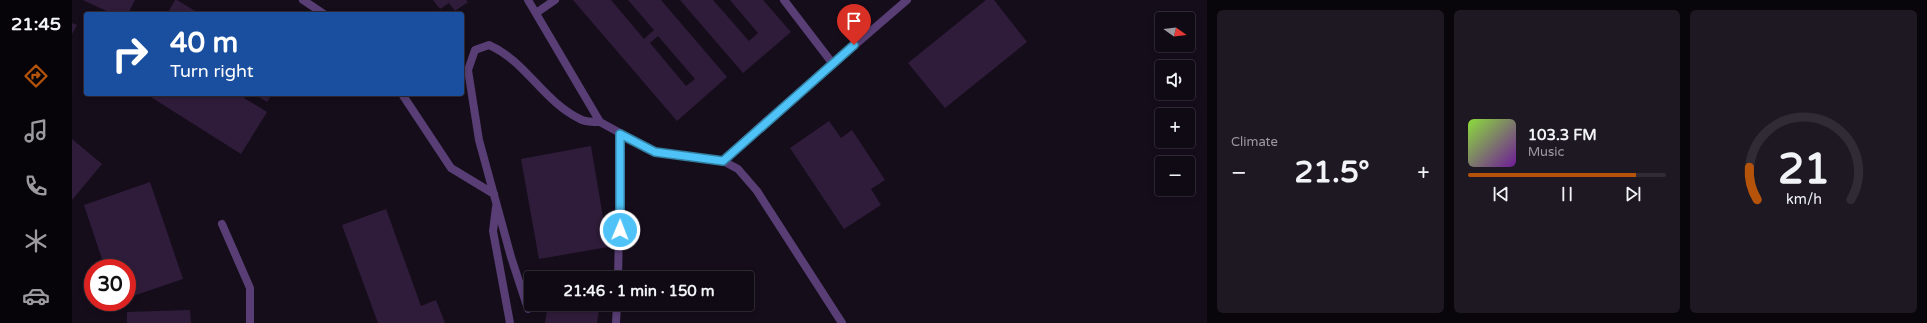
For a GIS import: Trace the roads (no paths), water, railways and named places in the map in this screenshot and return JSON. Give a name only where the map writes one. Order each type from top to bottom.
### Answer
[{"type":"street","points":[[303,0],[321,12]]},
{"type":"street","points":[[528,0],[600,122]]},
{"type":"street","points":[[536,14],[555,0]]},
{"type":"street","points":[[784,0],[833,64]]},
{"type":"street","points":[[723,161],[907,0]]},
{"type":"street","points":[[524,295],[479,140],[468,70],[475,50],[489,45],[503,51],[559,106],[583,121],[600,122],[655,152],[723,161],[738,169],[757,191],[842,323]]},
{"type":"street","points":[[403,96],[451,168],[494,194]]},
{"type":"street","points":[[618,271],[620,134]]},
{"type":"street","points":[[497,202],[493,231],[510,323]]},
{"type":"street","points":[[222,224],[250,288],[250,323]]},
{"type":"street","points":[[616,323],[617,311]]}]
